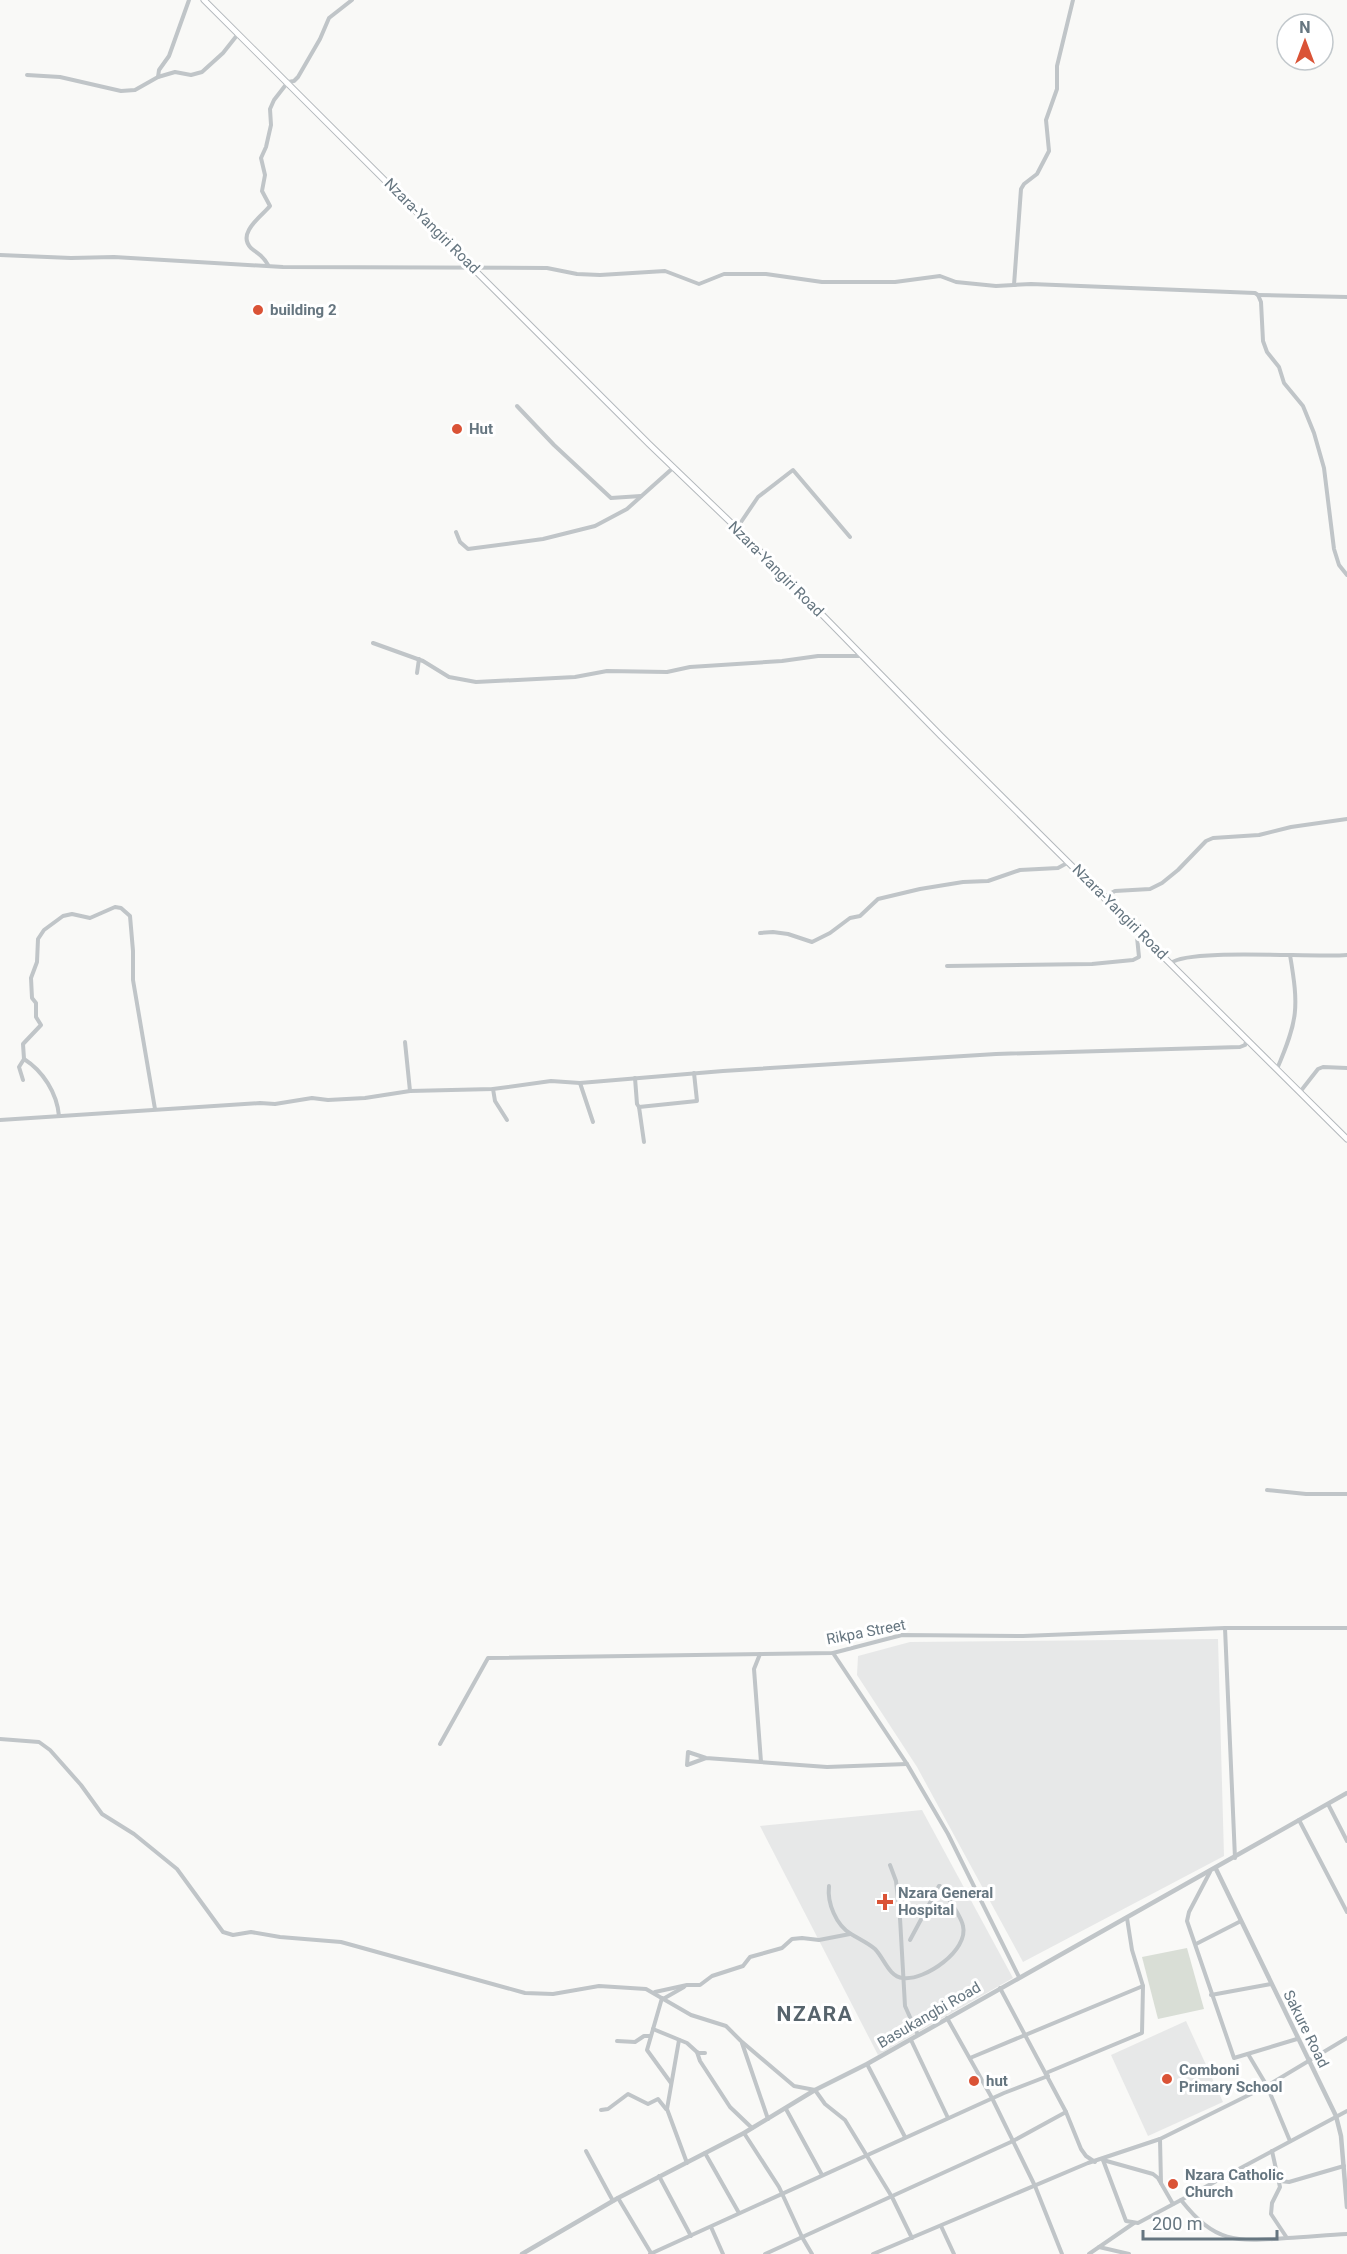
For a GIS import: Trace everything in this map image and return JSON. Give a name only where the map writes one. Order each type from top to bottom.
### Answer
[{"type":"main road","name":"Nzara-Yangiri Road","points":[[204,0],[737,528],[940,736],[1347,1139]]},
{"type":"street","points":[[158,77],[159,70],[169,56],[189,0]]},
{"type":"street","points":[[268,266],[261,254],[250,246],[248,235],[258,217],[270,206],[262,191],[265,175],[261,158],[271,125],[270,109],[288,82],[298,77],[320,39],[329,18],[352,0]]},
{"type":"street","points":[[1014,285],[1021,189],[1037,174],[1049,151],[1047,120],[1057,89],[1057,66],[1073,0]]},
{"type":"street","points":[[27,75],[53,76],[121,91],[135,90],[158,77],[175,72],[191,75],[202,72],[239,34]]},
{"type":"street","points":[[0,255],[114,257],[268,266],[547,268],[577,274],[600,275],[665,271],[699,284],[724,274],[766,274],[822,282],[895,282],[940,276],[956,282],[996,286],[1242,291],[1258,295],[1347,297]]},
{"type":"street","points":[[1258,295],[1261,303],[1263,340],[1268,352],[1279,367],[1284,383],[1302,405],[1314,433],[1324,468],[1334,549],[1339,565],[1347,575]]},
{"type":"street","points":[[517,406],[554,446],[610,498],[641,496]]},
{"type":"street","points":[[456,532],[460,542],[468,549],[558,537],[595,525],[627,509],[674,467]]},
{"type":"street","points":[[737,528],[758,497],[793,470],[850,537]]},
{"type":"street","points":[[373,644],[418,659],[449,677],[476,682],[575,677],[607,671],[667,672],[690,667],[782,661],[818,656],[864,657]]},
{"type":"street","points":[[417,673],[418,659]]},
{"type":"street","points":[[1104,897],[1115,891],[1150,889],[1162,883],[1206,841],[1213,838],[1259,835],[1291,827],[1347,819]]},
{"type":"street","points":[[760,933],[788,934],[812,942],[840,927],[850,918],[860,916],[878,898],[963,882],[988,881],[1020,870],[1058,868],[1069,862]]},
{"type":"street","points":[[23,1080],[19,1067],[24,1059],[23,1044],[41,1025],[36,1017],[36,1003],[32,998],[32,978],[37,962],[38,939],[44,930],[63,916],[72,914],[90,918],[115,907],[121,908],[130,916],[132,980],[155,1109]]},
{"type":"street","points":[[947,966],[1092,964],[1133,960],[1139,957],[1137,938],[1139,931]]},
{"type":"street","points":[[1277,1069],[1294,1029],[1296,1012],[1297,994],[1290,955]]},
{"type":"street","points":[[1171,963],[1181,957],[1347,955]]},
{"type":"street","points":[[0,1119],[260,1103],[275,1104],[312,1098],[328,1100],[365,1098],[410,1091],[494,1089],[551,1081],[580,1083],[996,1053],[1240,1047],[1245,1045],[1247,1039]]},
{"type":"street","points":[[405,1042],[410,1091]]},
{"type":"street","points":[[24,1059],[44,1076],[56,1101],[59,1116]]},
{"type":"street","points":[[1300,1093],[1318,1069],[1347,1068]]},
{"type":"street","points":[[639,1107],[697,1101],[694,1073]]},
{"type":"street","points":[[635,1078],[644,1142]]},
{"type":"street","points":[[580,1083],[593,1122]]},
{"type":"street","points":[[494,1089],[495,1101],[507,1120]]},
{"type":"street","points":[[1267,1490],[1306,1494],[1347,1494]]},
{"type":"street","points":[[1225,1628],[1235,1858]]},
{"type":"street","name":"Rikpa Street","points":[[440,1744],[488,1658],[833,1653],[902,1635],[1023,1636],[1225,1628],[1347,1628]]},
{"type":"street","points":[[833,1653],[907,1764],[948,1834],[1019,1977]]},
{"type":"street","points":[[760,1654],[754,1669],[760,1762]]},
{"type":"street","points":[[0,1739],[39,1742],[50,1750],[81,1785],[102,1814],[134,1834],[177,1869],[223,1932],[233,1935],[251,1932],[341,1942],[525,1993],[553,1994],[599,1986],[638,1988],[654,1992],[691,2015],[726,2026],[794,2086],[815,2090],[825,2104],[845,2120],[892,2197],[912,2238]]},
{"type":"street","points":[[706,1758],[687,1765],[688,1752],[706,1758],[827,1767],[907,1764]]},
{"type":"street","name":"Basukangbi Road","points":[[522,2254],[615,2200],[744,2133],[815,2090],[911,2040],[1347,1793]]},
{"type":"street","points":[[1328,1804],[1347,1841]]},
{"type":"street","points":[[1299,1820],[1347,1912]]},
{"type":"street","points":[[890,1865],[896,1881],[905,2006],[918,2036]]},
{"type":"street","name":"Sakure Road","points":[[1216,1869],[1336,2116],[1341,2136],[1347,2207]]},
{"type":"street","points":[[1210,1872],[1189,1912],[1187,1921],[1234,2058],[1297,2039]]},
{"type":"street","points":[[829,1886],[828,1897],[836,1917],[850,1934],[875,1950],[894,1975],[902,1978],[918,1977],[945,1961],[963,1940],[963,1925],[940,1886],[910,1940]]},
{"type":"street","points":[[586,2151],[651,2254],[781,2192],[1142,2032],[1143,1986],[1132,1950],[1127,1918]]},
{"type":"street","points":[[1196,1944],[1241,1921]]},
{"type":"street","points":[[654,1992],[704,1983],[712,1976],[743,1965],[750,1957],[782,1947],[792,1939],[819,1940],[850,1934]]},
{"type":"street","points":[[1211,1995],[1271,1984]]},
{"type":"street","points":[[672,2084],[647,2049],[663,1998],[687,1985]]},
{"type":"street","points":[[970,2058],[1143,1986]]},
{"type":"street","points":[[1000,1988],[1066,2112],[1081,2149],[1086,2156],[1096,2162]]},
{"type":"street","points":[[947,2018],[992,2098],[1035,2186],[1062,2254]]},
{"type":"street","points":[[652,2029],[687,2043],[697,2052],[700,2061],[730,2107],[752,2128]]},
{"type":"street","points":[[617,2041],[635,2042],[644,2036],[650,2036]]},
{"type":"street","points":[[873,2254],[1035,2186],[1160,2139],[1268,2086],[1347,2038]]},
{"type":"street","points":[[667,2109],[679,2040]]},
{"type":"street","points":[[911,2040],[948,2118]]},
{"type":"street","points":[[741,2041],[768,2119]]},
{"type":"street","points":[[697,2052],[705,2053]]},
{"type":"street","points":[[1248,2054],[1268,2086],[1290,2141]]},
{"type":"street","points":[[867,2064],[905,2137]]},
{"type":"street","points":[[601,2110],[608,2109],[628,2094],[648,2104],[658,2099],[667,2109],[687,2163]]},
{"type":"street","points":[[786,2109],[822,2175]]},
{"type":"street","points":[[1102,2160],[1126,2221],[1138,2223],[1347,2110]]},
{"type":"street","points":[[765,2254],[1013,2141],[1066,2112]]},
{"type":"street","points":[[744,2133],[781,2192],[812,2254]]},
{"type":"street","points":[[1160,2139],[1161,2184]]},
{"type":"street","points":[[1272,2151],[1280,2181],[1277,2195],[1270,2209],[1287,2238]]},
{"type":"street","points":[[705,2154],[739,2213]]},
{"type":"street","points":[[1102,2160],[1153,2174],[1173,2204]]},
{"type":"street","points":[[1280,2181],[1288,2182],[1344,2166]]},
{"type":"street","points":[[659,2176],[691,2236]]},
{"type":"street","points":[[1181,2200],[1195,2219],[1230,2239],[1250,2241],[1347,2234]]},
{"type":"street","points":[[1089,2254],[1134,2223]]},
{"type":"street","points":[[941,2226],[954,2254]]},
{"type":"street","points":[[711,2227],[723,2254]]},
{"type":"street","points":[[1099,2247],[1129,2254]]},
{"type":"shaded area","points":[[1218,1639],[1224,1856],[1023,1962],[917,1767],[857,1675],[858,1656],[910,1642]]},
{"type":"shaded area","name":"Nzara General Hospital","points":[[922,1810],[1013,1978],[878,2055],[760,1826]]},
{"type":"shaded area","points":[[1187,1948],[1204,2009],[1158,2019],[1142,1957]]},
{"type":"shaded area","name":"Comboni Primary School","points":[[1186,2021],[1223,2102],[1148,2136],[1111,2055]]},
{"type":"place","name":"building 2","points":[[258,310]]},
{"type":"place","name":"Hut","points":[[457,429]]},
{"type":"place","name":"Nzara General Hospital","points":[[885,1902]]},
{"type":"place","name":"Comboni Primary School","points":[[1167,2079]]},
{"type":"place","name":"hut","points":[[974,2081]]},
{"type":"place","name":"Nzara Catholic Church","points":[[1173,2184]]},
{"type":"district","name":"NZARA","points":[[815,2014]]}]
